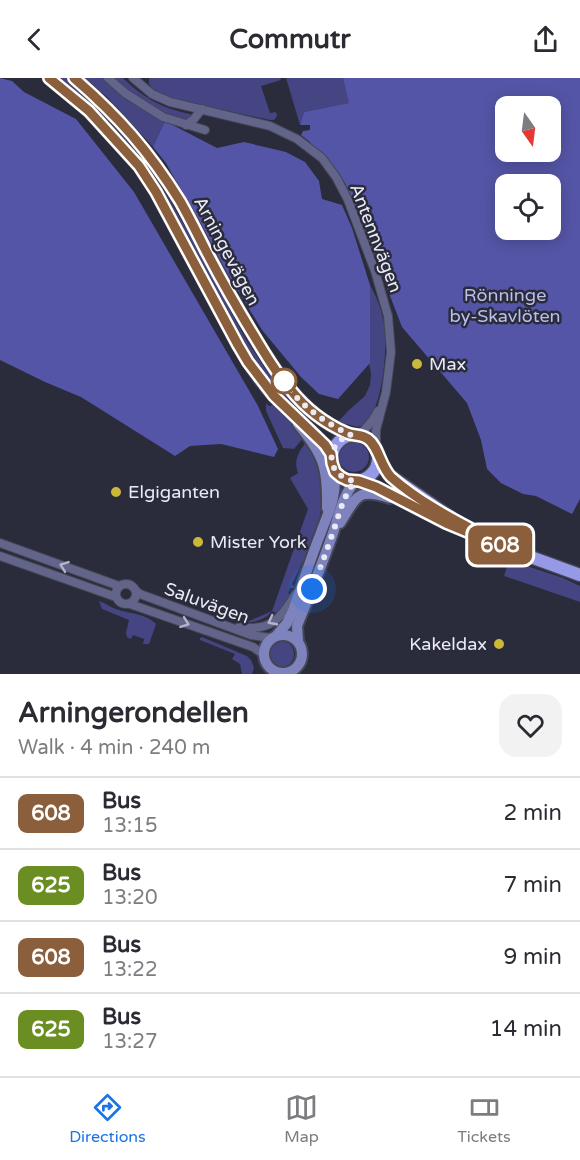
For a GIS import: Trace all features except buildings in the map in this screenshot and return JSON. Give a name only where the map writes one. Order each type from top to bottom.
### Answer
[{"type":"main road","name":"Arningevägen","points":[[49,78],[89,111],[139,166],[156,192],[248,362],[274,396],[318,437],[331,454]]},
{"type":"main road","name":"Arningevägen","points":[[74,78],[130,131],[148,153],[180,202],[239,312],[290,390],[316,415],[333,427],[355,435]]},
{"type":"main road","points":[[511,550],[449,516],[389,475],[369,440],[355,435],[344,437],[333,447],[332,463],[335,472],[341,477],[376,487],[446,523],[511,550],[580,575]]},
{"type":"main road","points":[[357,481],[367,478],[373,472],[377,465],[377,452]]},
{"type":"street","points":[[108,78],[125,93],[163,117],[204,130]]},
{"type":"street","name":"Antennvägen","points":[[133,78],[142,82],[152,94],[170,102],[270,126],[297,139],[322,158],[336,177],[348,200],[375,271],[388,316],[391,352],[386,392],[382,402],[372,421],[355,435]]},
{"type":"street","points":[[186,125],[202,109]]},
{"type":"street","points":[[215,121],[228,116]]},
{"type":"street","points":[[274,396],[314,444],[321,458],[327,484],[326,519]]},
{"type":"street","name":"Antennvägen","points":[[377,452],[376,430],[382,402]]},
{"type":"street","points":[[274,636],[288,634],[298,641],[302,653],[300,663],[295,669],[282,674],[266,670],[263,654],[266,643],[287,623],[293,611],[332,507],[336,489],[335,472]]},
{"type":"street","points":[[298,641],[297,627],[347,492],[357,481]]},
{"type":"street","points":[[333,533],[355,499],[366,494],[379,494],[411,504]]},
{"type":"street","name":"Saluvägen","points":[[0,543],[119,586],[127,584],[140,594],[251,635],[274,636]]},
{"type":"street","name":"Saluvägen","points":[[0,556],[116,597],[123,604],[130,604],[253,647],[263,654]]},
{"type":"street","points":[[223,625],[257,628],[273,623],[303,583]]},
{"type":"street","points":[[116,597],[119,586]]},
{"type":"street","name":"Saluvägen","points":[[130,604],[136,597],[136,591]]},
{"type":"shaded area","points":[[59,78],[67,78],[94,103],[123,133],[151,168],[196,245],[245,338],[281,388],[312,419],[309,423],[282,395],[250,354],[174,213],[140,159],[102,116]]},
{"type":"shaded area","points":[[85,78],[103,78],[119,92],[165,121],[153,147],[107,97]]},
{"type":"shaded area","points":[[111,78],[123,78],[139,92],[156,102],[174,110],[195,115],[183,121],[161,113]]},
{"type":"shaded area","points":[[149,78],[280,78],[281,80],[261,86],[270,113],[276,112],[277,116],[274,120],[270,120],[176,100],[153,89],[149,84]]},
{"type":"shaded area","points":[[286,78],[343,78],[350,103],[304,112],[300,125]]},
{"type":"shaded area","points":[[370,285],[382,313],[385,361],[377,403],[366,423],[358,427],[338,422],[365,396],[370,385],[371,374],[366,348],[370,318]]},
{"type":"shaded area","points":[[266,403],[269,406],[273,405],[288,418],[304,437],[294,449],[283,448],[266,411]]},
{"type":"shaded area","points":[[308,440],[317,453],[324,496],[320,515],[312,543],[292,584],[295,587],[290,588],[288,593],[290,595],[285,608],[279,614],[272,611],[308,509],[290,478],[298,473],[296,463],[298,455]]},
{"type":"shaded area","points":[[354,442],[360,443],[368,451],[368,463],[360,471],[354,472],[348,471],[340,463],[339,457],[340,451],[348,443]]},
{"type":"shaded area","points":[[509,560],[580,586],[580,602],[504,576]]},
{"type":"shaded area","points":[[99,601],[152,620],[156,624],[149,644],[143,644],[144,639],[133,635],[131,639],[127,637],[129,620],[102,609]]},
{"type":"shaded area","points":[[212,608],[247,622],[234,620],[212,612]]},
{"type":"shaded area","points":[[272,611],[262,619],[247,622]]},
{"type":"shaded area","points":[[202,637],[247,656],[254,668],[252,674],[242,674],[240,664],[232,659],[235,654],[200,640]]},
{"type":"shaded area","points":[[281,641],[290,645],[294,654],[290,663],[281,667],[272,663],[268,654],[272,645]]},
{"type":"green space","points":[[0,78],[12,81],[24,92],[76,119],[134,192],[258,406],[278,449],[274,457],[221,444],[190,446],[175,456],[81,397],[0,360]]},
{"type":"green space","name":"Rönninge by-Skavlöten","points":[[343,78],[580,78],[580,499],[572,514],[536,496],[523,494],[501,483],[487,469],[481,440],[467,403],[402,327],[345,183],[326,156],[316,154],[310,142],[301,135],[303,131],[310,130],[310,125],[300,125],[304,112],[349,103]]},
{"type":"green space","points":[[165,121],[217,148],[244,142],[286,152],[305,162],[319,181],[322,199],[342,205],[352,228],[370,285],[370,363],[338,399],[319,394],[301,377],[262,330],[214,251],[166,163],[153,147]]},
{"type":"bus line","name":"608","points":[[49,78],[89,111],[139,166],[156,192],[248,362],[274,396],[325,445],[331,454],[335,472],[347,480],[359,481],[376,487],[446,523],[511,550],[419,497],[389,475],[373,443],[365,437],[351,435],[333,427],[316,415],[290,390],[239,312],[180,202],[148,153],[130,131],[74,78]]},
{"type":"place","name":"Max","points":[[417,364]]},
{"type":"place","name":"Elgiganten","points":[[116,492]]},
{"type":"place","name":"Mister York","points":[[198,542]]},
{"type":"place","name":"Kakeldax","points":[[499,644]]},
{"type":"route","points":[[284,381],[316,415],[333,427],[351,435],[338,441],[331,454],[335,472],[347,480],[355,481],[341,506],[312,589]]}]
